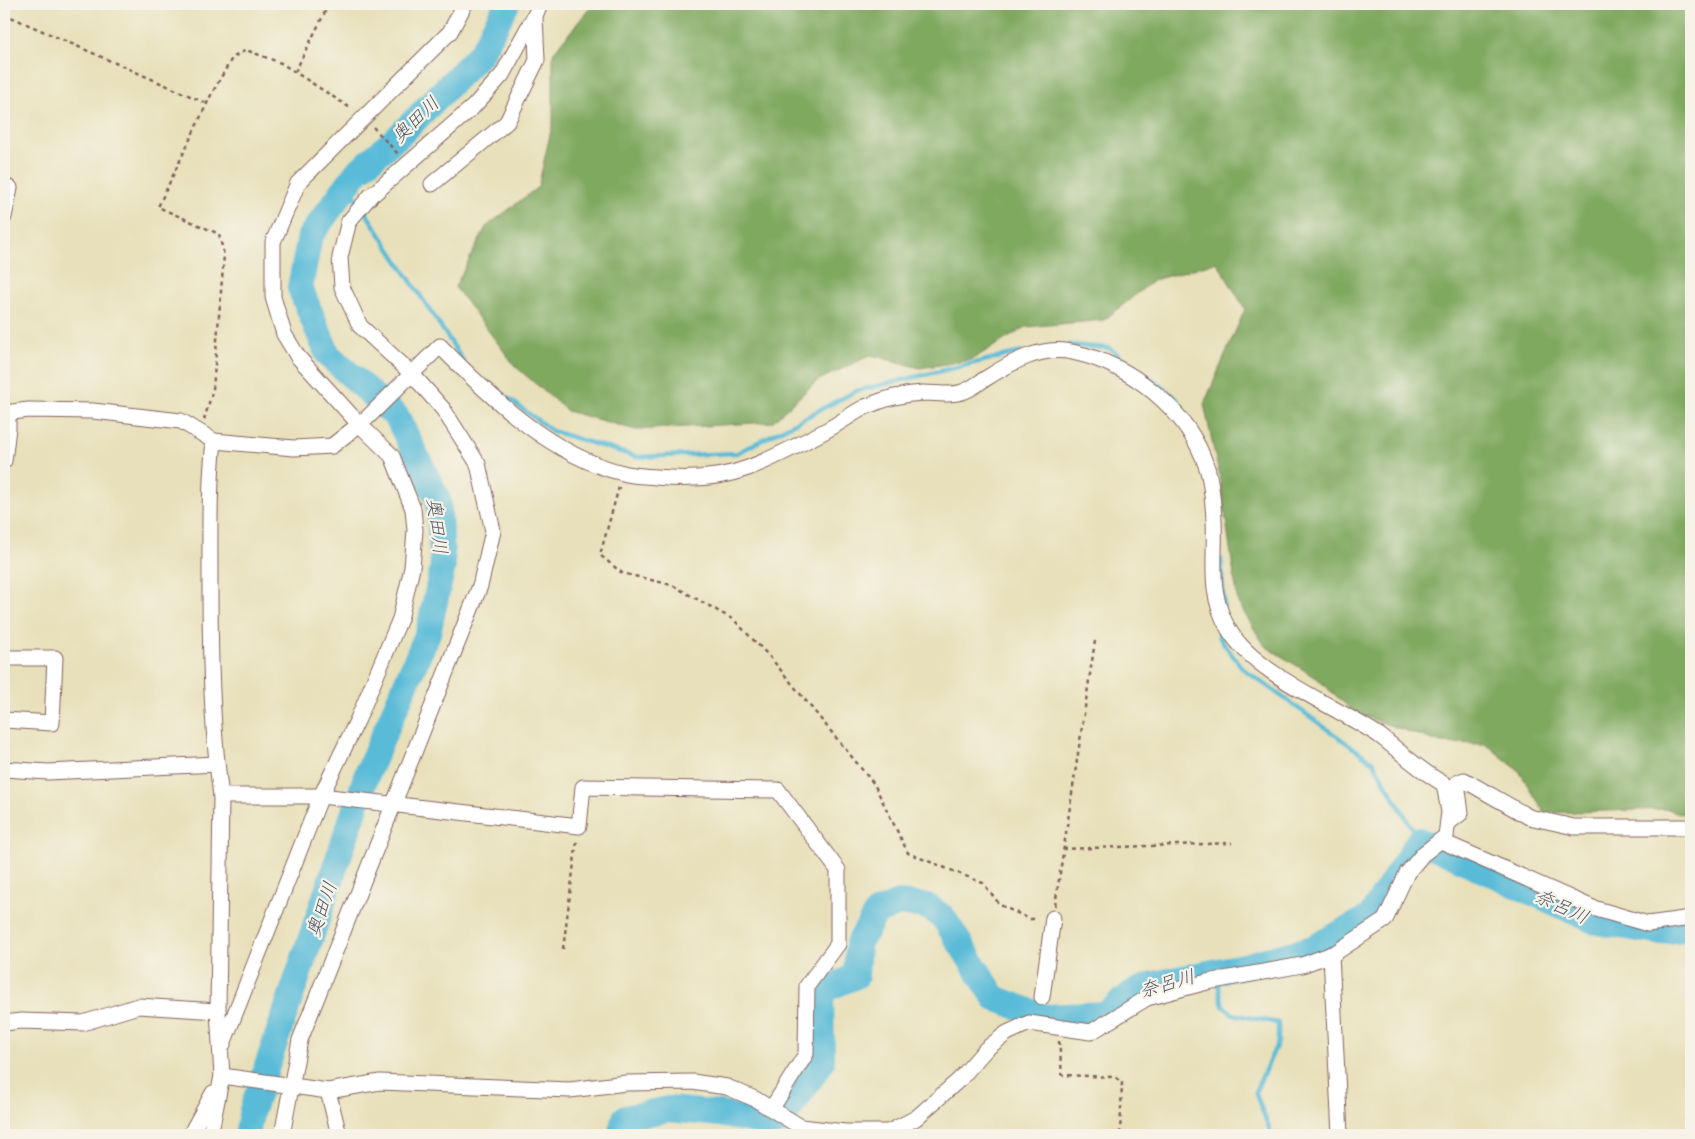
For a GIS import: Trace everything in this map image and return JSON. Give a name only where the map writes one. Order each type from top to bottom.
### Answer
[{"type":"street","points":[[221,1049],[322,796],[358,720],[400,619],[412,568],[416,530],[412,509],[392,456],[363,421],[298,357],[284,334],[273,297],[273,242],[298,183],[363,116],[450,32],[465,4]]},
{"type":"street","points":[[282,1135],[300,1040],[388,804],[480,586],[493,531],[478,464],[443,409],[407,378],[360,326],[342,287],[340,257],[349,221],[372,194],[370,197],[474,107],[496,82],[538,10]]},
{"type":"street","points":[[432,184],[507,122],[538,60],[538,10]]},
{"type":"street","points":[[4,186],[10,188],[4,217]]},
{"type":"street","points":[[4,461],[8,428],[6,414],[29,410],[93,411],[180,421],[214,441],[294,448],[332,446],[363,421],[440,346],[483,389],[536,432],[567,452],[623,473],[680,479],[723,475],[745,470],[783,453],[864,408],[903,394],[962,393],[1005,366],[1031,355],[1053,350],[1068,351],[1106,361],[1136,378],[1166,403],[1191,433],[1207,469],[1214,520],[1212,573],[1217,601],[1228,628],[1241,647],[1290,683],[1378,735],[1430,776],[1444,784],[1449,812],[1446,836],[1423,854],[1407,873],[1385,920],[1331,954],[1302,965],[1207,982],[1147,998],[1090,1032],[1029,1023],[1007,1033],[986,1048],[960,1079],[916,1118],[888,1134],[815,1132],[801,1127],[776,1111],[727,1087],[692,1082],[626,1083],[570,1090],[380,1082],[328,1091],[229,1076]]},
{"type":"street","points":[[210,1135],[229,1076],[221,1049],[218,1011],[221,796],[217,764],[210,647],[210,478],[214,441]]},
{"type":"street","points":[[4,658],[55,658],[52,722],[4,720]]},
{"type":"street","points":[[4,769],[48,772],[217,764]]},
{"type":"street","points":[[1448,823],[1461,813],[1457,783],[1464,780],[1530,817],[1574,827],[1691,827]]},
{"type":"street","points":[[221,796],[322,796],[579,826],[583,786],[778,790],[838,870],[838,944],[807,986],[806,1054],[776,1111]]},
{"type":"street","points":[[1441,841],[1593,908],[1648,924],[1691,918]]},
{"type":"street","points":[[1042,998],[1053,918]]},
{"type":"street","points":[[1331,954],[1340,1135]]},
{"type":"street","points":[[4,1023],[21,1020],[83,1023],[138,1006],[218,1011]]},
{"type":"street","points":[[190,1135],[229,1076]]},
{"type":"street","points":[[328,1091],[339,1135]]},
{"type":"path","points":[[295,72],[328,4]]},
{"type":"path","points":[[4,14],[207,104]]},
{"type":"path","points":[[201,433],[213,389],[224,255],[219,234],[158,207],[207,104],[232,58],[246,50],[281,63],[363,116],[407,165]]},
{"type":"path","points":[[623,473],[600,556],[622,573],[672,585],[734,620],[801,694],[874,784],[908,853],[983,883],[1000,905],[1030,919],[1053,918],[1095,641]]},
{"type":"path","points":[[563,948],[579,826]]},
{"type":"path","points":[[1063,849],[1232,842]]},
{"type":"path","points":[[1058,1027],[1062,1076],[1115,1077],[1122,1082],[1120,1135]]},
{"type":"green space","points":[[593,4],[1691,4],[1691,817],[1668,809],[1545,813],[1519,771],[1486,744],[1441,743],[1355,713],[1315,677],[1265,646],[1238,603],[1220,479],[1204,404],[1245,309],[1217,262],[1154,280],[1104,320],[1026,327],[971,360],[920,368],[871,355],[817,381],[772,422],[636,430],[567,411],[515,366],[455,287],[486,227],[538,187],[553,122],[553,53]]},
{"type":"waterway","name":"奥田川","points":[[247,1135],[252,1110],[368,771],[428,633],[443,566],[438,499],[397,417],[328,355],[300,288],[310,236],[357,172],[402,133],[481,53],[507,4]]},
{"type":"waterway","points":[[348,185],[359,203]]},
{"type":"waterway","points":[[364,210],[464,362]]},
{"type":"waterway","points":[[1070,345],[1109,348],[1176,398],[1185,415]]},
{"type":"waterway","points":[[488,383],[552,431],[637,457],[737,453],[856,391],[1021,352]]},
{"type":"waterway","points":[[1221,559],[1224,606]]},
{"type":"waterway","points":[[1221,626],[1219,637],[1242,668],[1373,762],[1419,840]]},
{"type":"waterway","name":"奈呂川","points":[[620,1135],[625,1118],[668,1109],[720,1114],[770,1124],[781,1121],[822,1062],[821,991],[856,976],[858,944],[876,913],[898,903],[927,906],[943,917],[995,998],[1045,1017],[1106,1014],[1132,993],[1154,984],[1243,966],[1313,948],[1370,917],[1419,840],[1596,922],[1657,932],[1691,928]]},
{"type":"waterway","points":[[1215,971],[1223,1006],[1233,1014],[1278,1023],[1278,1042],[1255,1092],[1272,1135]]}]
